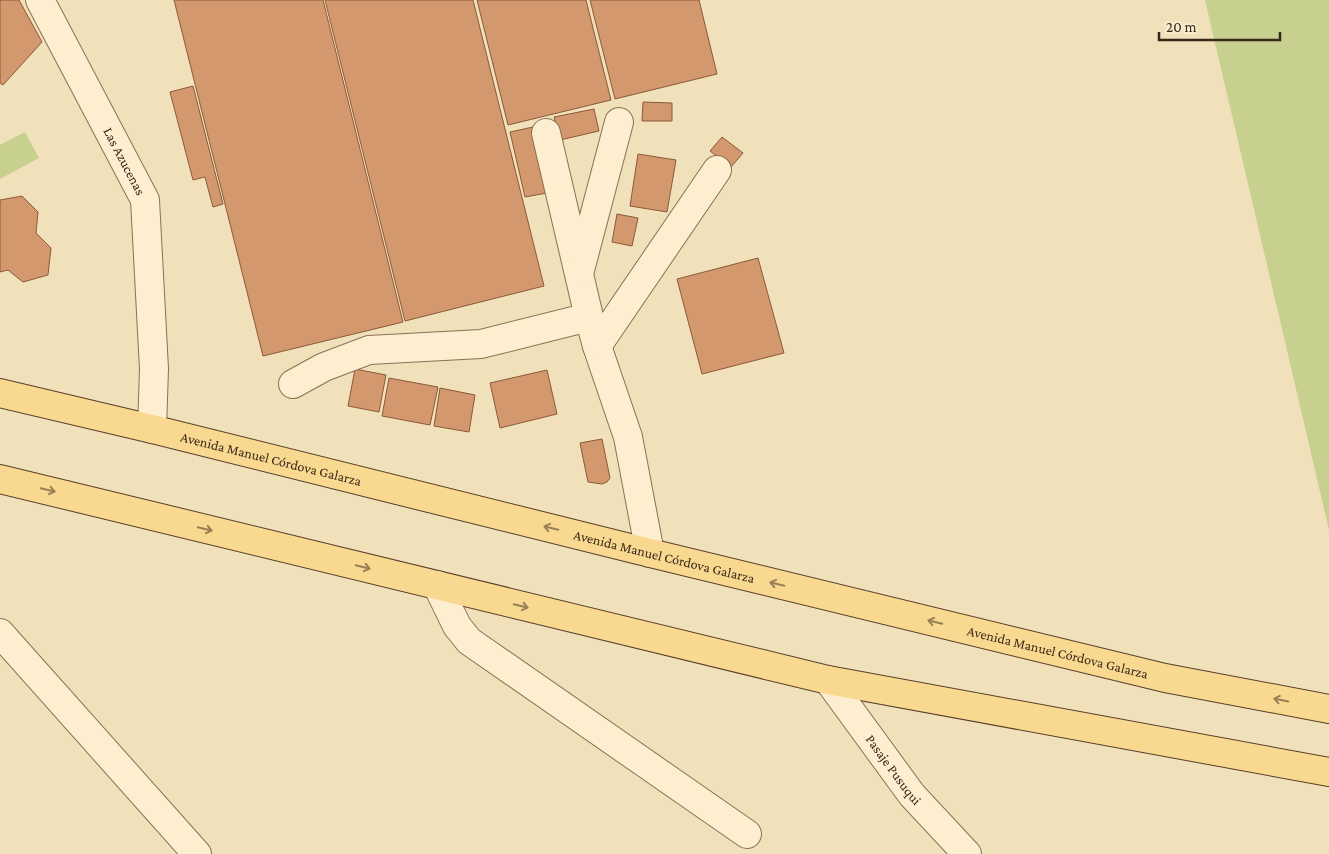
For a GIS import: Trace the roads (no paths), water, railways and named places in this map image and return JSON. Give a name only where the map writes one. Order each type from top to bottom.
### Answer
[{"type":"main road","name":"Avenida Manuel Córdova Galarza","points":[[0,393],[1165,678],[1329,709]]},
{"type":"main road","points":[[0,479],[828,680],[1329,772]]},
{"type":"street","name":"Las Azucenas","points":[[40,0],[145,200],[154,369],[152,429]]},
{"type":"street","points":[[579,274],[620,122]]},
{"type":"street","points":[[546,133],[589,317],[628,437],[650,553]]},
{"type":"street","points":[[597,346],[717,170]]},
{"type":"street","points":[[293,384],[324,367],[369,350],[481,344],[589,317]]},
{"type":"street","points":[[437,585],[456,626],[469,641],[747,834]]},
{"type":"street","points":[[0,633],[198,854]]},
{"type":"street","name":"Pasaje Pusuqui","points":[[828,680],[912,795],[967,854]]}]
